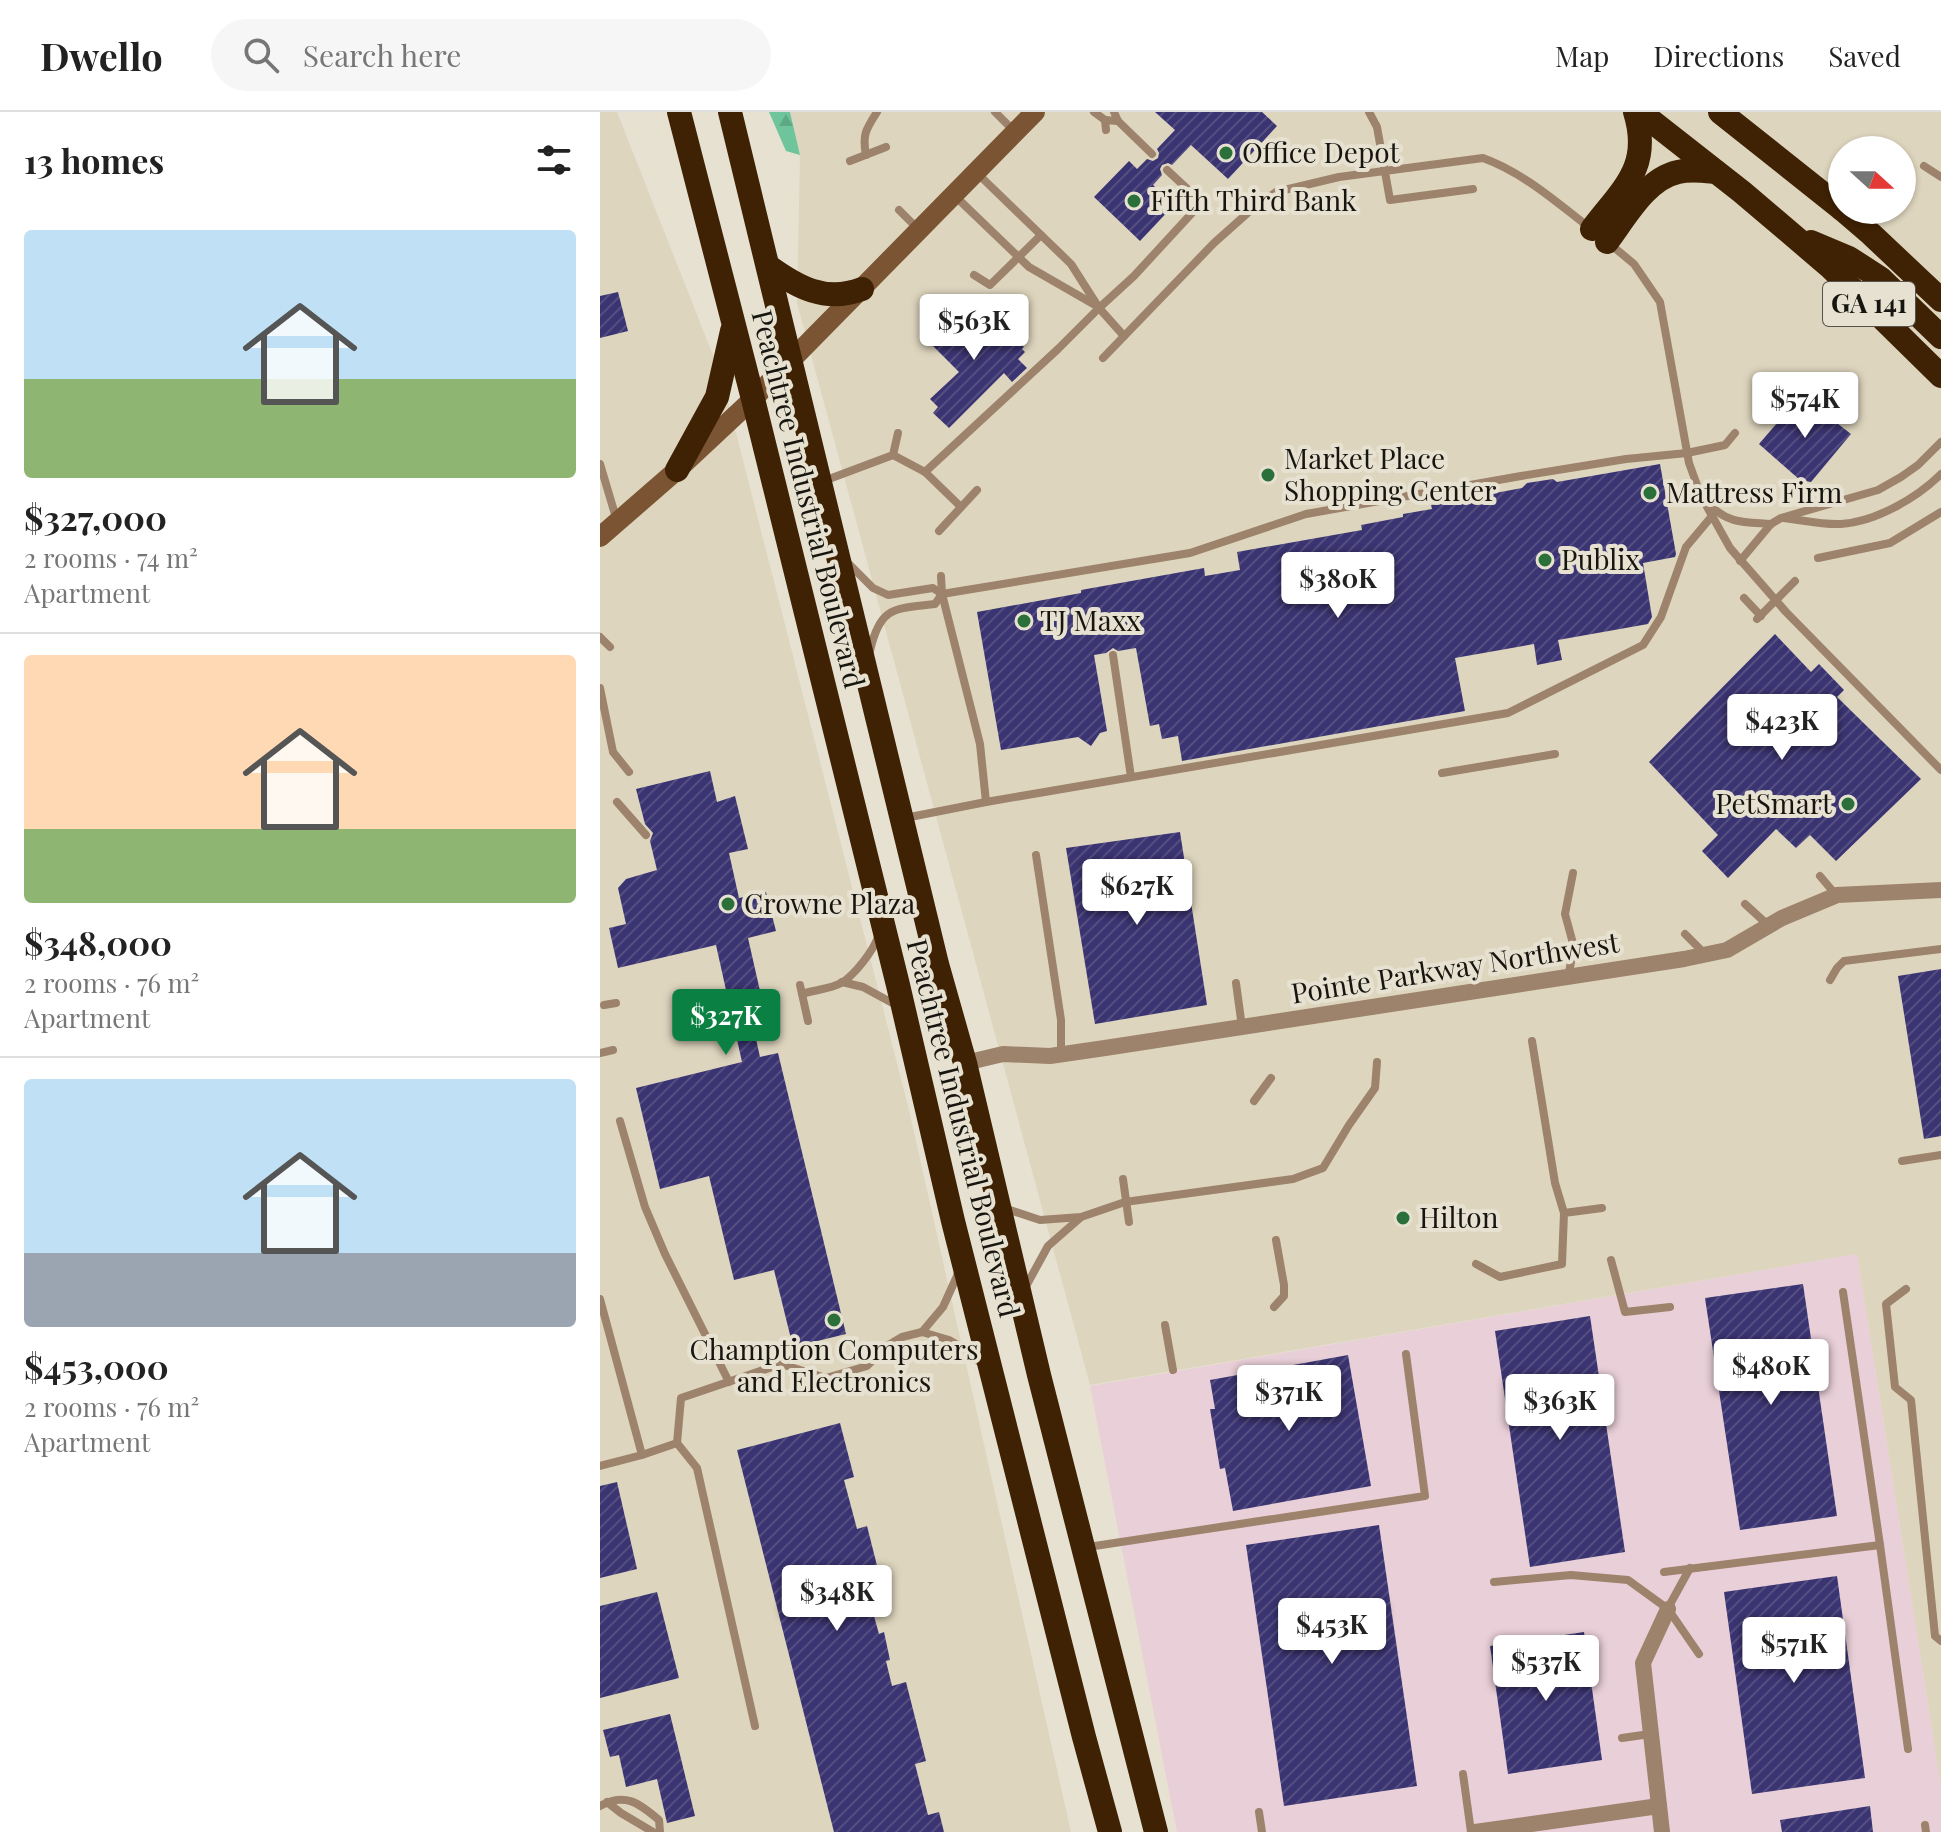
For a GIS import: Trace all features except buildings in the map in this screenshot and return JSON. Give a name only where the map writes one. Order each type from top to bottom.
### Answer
[{"type":"highway","name":"Peachtree Industrial Boulevard","points":[[679,112],[753,399],[960,1246],[1110,1832]]},
{"type":"highway","name":"Peachtree Industrial Boulevard","points":[[730,112],[937,964],[965,1063],[1020,1295],[1156,1832]]},
{"type":"highway","points":[[1600,236],[1637,166],[1641,146],[1638,112]]},
{"type":"highway","name":"GA 141","points":[[1638,112],[1794,236],[1941,376]]},
{"type":"highway","name":"GA 141","points":[[1720,113],[1828,199]]},
{"type":"highway","points":[[1600,236],[1666,176],[1683,171],[1716,172]]},
{"type":"highway","name":"GA 141","points":[[1859,224],[1941,300]]},
{"type":"highway","points":[[1794,236],[1864,266],[1941,337]]},
{"type":"highway","points":[[768,266],[789,282],[822,294],[849,294],[862,289]]},
{"type":"highway","points":[[677,470],[717,397],[733,320]]},
{"type":"main road","points":[[600,537],[677,470],[791,362],[1035,112]]},
{"type":"street","name":"Pointe Parkway Northwest","points":[[965,1063],[1003,1054],[1050,1056],[1568,978],[1705,954],[1727,950],[1782,918],[1837,895],[1941,890]]},
{"type":"street","points":[[1662,1832],[1643,1663],[1668,1609]]},
{"type":"street","points":[[1473,1832],[1659,1806]]},
{"type":"lane","points":[[866,155],[863,139],[877,112]]},
{"type":"lane","points":[[995,112],[1015,133]]},
{"type":"lane","points":[[1094,112],[1106,125],[1116,116],[1152,154]]},
{"type":"lane","points":[[1369,112],[1377,127],[1390,200],[1473,189]]},
{"type":"lane","points":[[850,161],[886,147]]},
{"type":"lane","points":[[1103,358],[1214,243],[1276,192],[1385,169],[1483,158],[1503,165],[1634,264],[1660,302],[1687,453],[1701,496],[1730,548],[1777,601],[1941,770]]},
{"type":"lane","points":[[1924,166],[1941,177]]},
{"type":"lane","points":[[925,472],[1134,276],[1192,213],[1196,197],[1167,170]]},
{"type":"lane","points":[[976,173],[1071,264],[1099,308],[1124,336]]},
{"type":"lane","points":[[954,195],[1029,267],[1099,308]]},
{"type":"lane","points":[[899,210],[920,230]]},
{"type":"lane","points":[[974,275],[990,285],[1041,235]]},
{"type":"lane","points":[[893,455],[898,433]]},
{"type":"lane","points":[[837,549],[873,588],[888,595],[933,588],[942,594],[1190,553],[1306,514],[1626,459],[1687,453],[1725,445],[1735,433]]},
{"type":"lane","points":[[1740,561],[1771,524],[1781,518],[1878,490],[1918,465],[1941,442]]},
{"type":"lane","points":[[821,482],[893,455],[925,472],[961,507]]},
{"type":"lane","points":[[600,464],[617,522]]},
{"type":"lane","points":[[1781,518],[1838,524],[1863,521],[1912,497],[1941,474]]},
{"type":"lane","points":[[939,531],[977,490]]},
{"type":"lane","points":[[1701,496],[1721,516],[1735,521],[1771,524]]},
{"type":"lane","points":[[1818,558],[1890,543],[1941,512]]},
{"type":"lane","points":[[902,818],[1508,713],[1643,645],[1661,617],[1686,547],[1712,516]]},
{"type":"lane","points":[[941,576],[942,594],[980,744],[986,802]]},
{"type":"lane","points":[[1744,598],[1759,618],[1795,581]]},
{"type":"lane","points":[[866,669],[875,628],[887,614],[903,608],[935,604],[942,594]]},
{"type":"lane","points":[[600,637],[610,647]]},
{"type":"lane","points":[[1113,655],[1131,777]]},
{"type":"lane","points":[[600,688],[613,752],[629,772]]},
{"type":"lane","points":[[1442,773],[1555,754]]},
{"type":"lane","points":[[617,802],[646,835]]},
{"type":"lane","points":[[1036,855],[1061,1020],[1061,1054]]},
{"type":"lane","points":[[1568,978],[1574,947],[1565,914],[1573,873]]},
{"type":"lane","points":[[1820,876],[1837,895]]},
{"type":"lane","points":[[1745,904],[1769,926]]},
{"type":"lane","points":[[842,982],[875,946],[883,925]]},
{"type":"lane","points":[[1685,934],[1705,954]]},
{"type":"lane","points":[[1830,980],[1844,961],[1941,949]]},
{"type":"lane","points":[[808,1021],[801,989],[842,982],[863,987],[904,1010]]},
{"type":"lane","points":[[1236,983],[1242,1027]]},
{"type":"lane","points":[[604,1005],[616,1003]]},
{"type":"lane","points":[[1476,1264],[1500,1277],[1562,1264],[1564,1213],[1555,1183],[1532,1041]]},
{"type":"lane","points":[[600,1053],[613,1050]]},
{"type":"lane","points":[[1000,1207],[1040,1220],[1081,1217],[1125,1202],[1293,1179],[1323,1168],[1375,1088],[1377,1062]]},
{"type":"lane","points":[[1254,1101],[1271,1078]]},
{"type":"lane","points":[[620,1121],[645,1207],[729,1382]]},
{"type":"lane","points":[[1902,1161],[1941,1155]]},
{"type":"lane","points":[[1123,1179],[1129,1222]]},
{"type":"lane","points":[[1564,1213],[1602,1208]]},
{"type":"lane","points":[[1020,1295],[1048,1246],[1081,1217]]},
{"type":"lane","points":[[1274,1307],[1284,1296],[1276,1240]]},
{"type":"lane","points":[[922,1332],[943,1307],[957,1276],[960,1246]]},
{"type":"lane","points":[[1611,1260],[1625,1312],[1670,1307]]},
{"type":"lane","points":[[1906,1289],[1886,1304],[1895,1387],[1911,1400],[1935,1636],[1941,1641]]},
{"type":"lane","points":[[1843,1292],[1908,1749]]},
{"type":"lane","points":[[600,1299],[642,1455]]},
{"type":"lane","points":[[1165,1325],[1173,1370]]},
{"type":"lane","points":[[755,1726],[697,1468],[677,1443],[681,1398],[781,1364],[826,1378],[867,1366],[887,1346],[902,1337],[922,1332],[949,1340],[966,1350],[993,1374]]},
{"type":"lane","points":[[1083,1548],[1425,1496],[1406,1354]]},
{"type":"lane","points":[[600,1466],[677,1443]]},
{"type":"lane","points":[[1664,1572],[1880,1545]]},
{"type":"lane","points":[[1668,1609],[1690,1568]]},
{"type":"lane","points":[[1494,1582],[1571,1575],[1628,1580],[1668,1609],[1699,1654]]},
{"type":"lane","points":[[1622,1738],[1651,1734]]},
{"type":"lane","points":[[1463,1774],[1473,1832]]},
{"type":"lane","points":[[603,1804],[620,1798],[640,1805],[659,1820],[660,1832]]},
{"type":"lane","points":[[603,1804],[653,1832]]},
{"type":"lane","points":[[1259,1812],[1262,1832]]},
{"type":"shaded area","points":[[600,112],[617,112],[722,378],[909,1110],[1071,1832],[600,1832]]},
{"type":"shaded area","points":[[790,112],[1941,112],[1941,1787],[1857,1254],[1090,1385],[797,303],[800,155]]},
{"type":"shaded area","points":[[1857,1254],[1941,1787],[1941,1832],[1177,1832],[1090,1386]]},
{"type":"green space","points":[[769,112],[790,112],[800,155],[786,151]]},
{"type":"place","name":"Office Depot","points":[[1226,153]]},
{"type":"place","name":"Fifth Third Bank","points":[[1134,201]]},
{"type":"place","name":"Market Place Shopping Center","points":[[1268,475]]},
{"type":"place","name":"Mattress Firm","points":[[1650,493]]},
{"type":"place","name":"Publix","points":[[1545,560]]},
{"type":"place","name":"TJ Maxx","points":[[1024,621]]},
{"type":"place","name":"PetSmart","points":[[1848,804]]},
{"type":"place","name":"Crowne Plaza","points":[[728,904]]},
{"type":"place","name":"Hilton","points":[[1403,1218]]},
{"type":"place","name":"Chamption Computers and Electronics","points":[[834,1320]]}]
